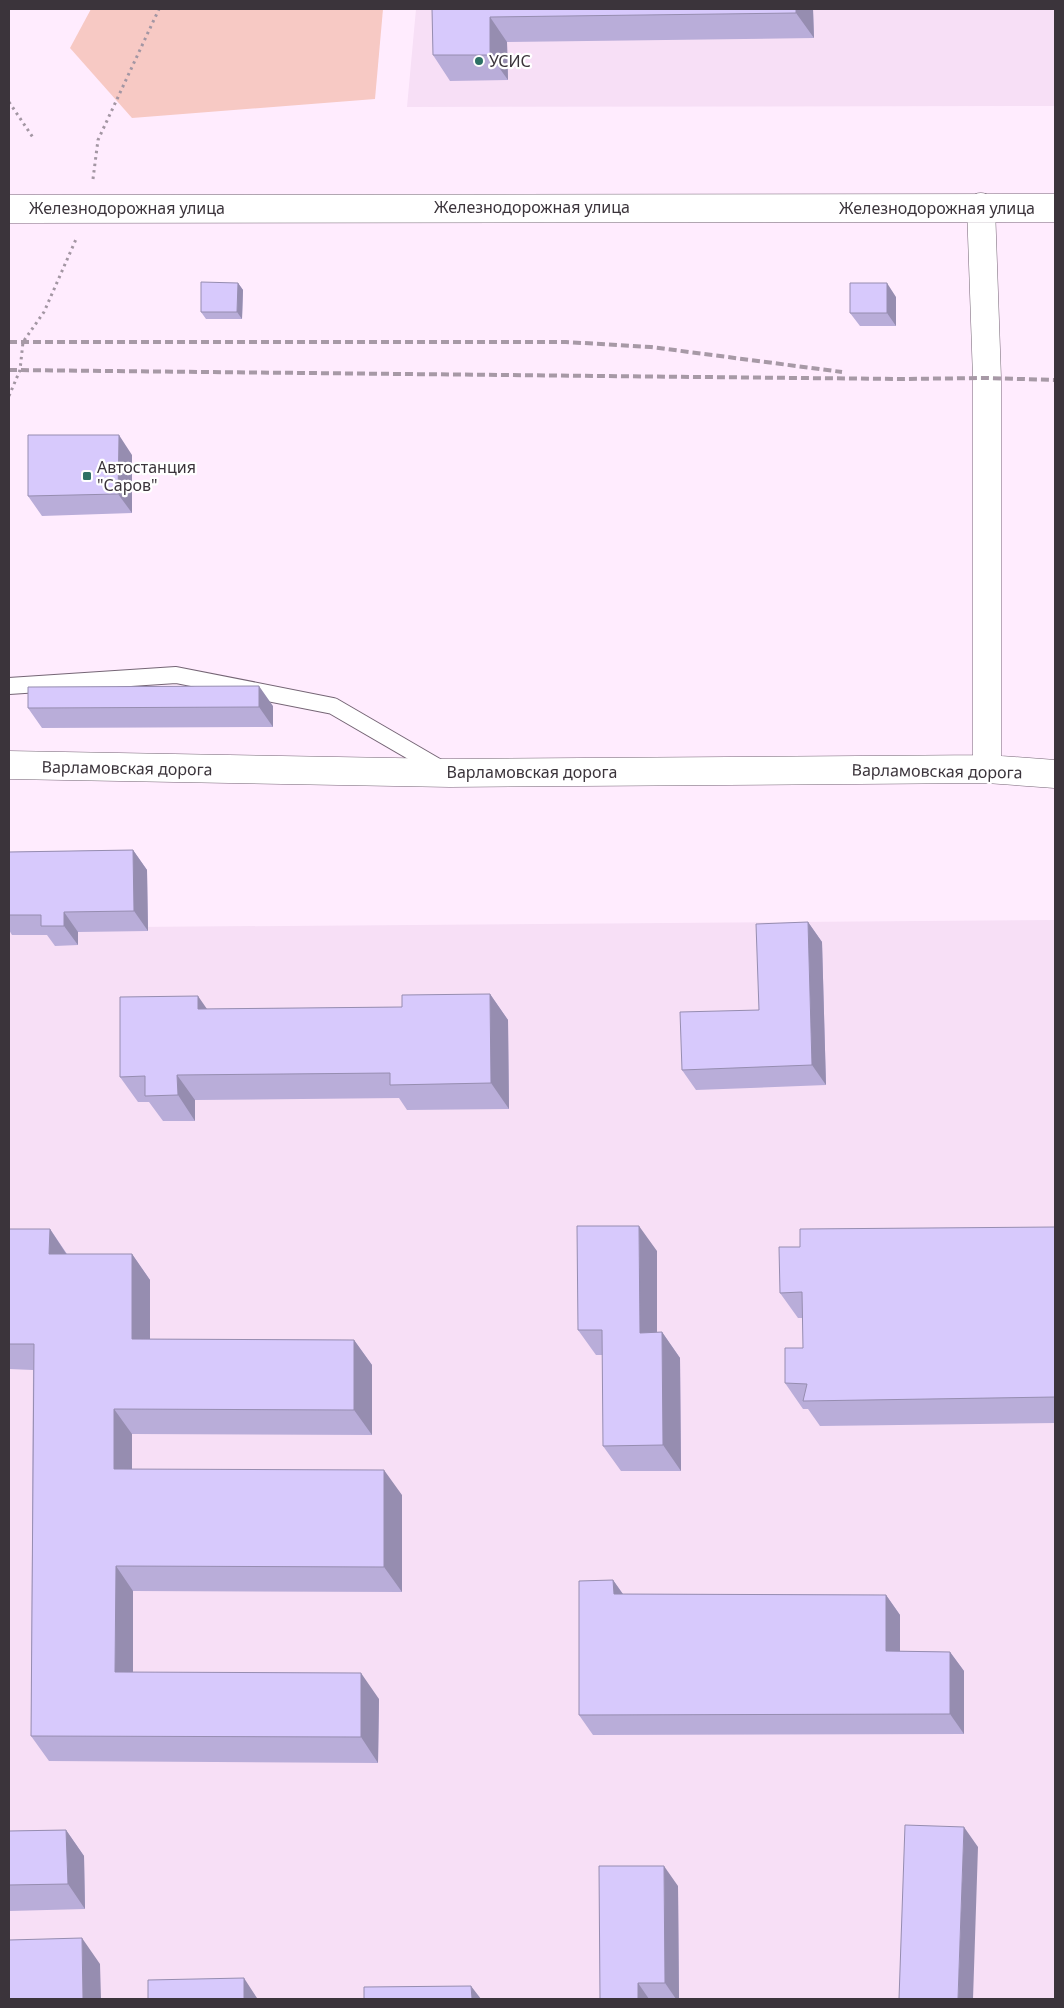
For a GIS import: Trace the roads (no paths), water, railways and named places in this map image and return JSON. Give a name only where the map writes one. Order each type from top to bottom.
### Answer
[{"type":"street","points":[[981,207],[988,378],[987,769]]},
{"type":"street","name":"Железнодорожная улица","points":[[9,209],[1055,208]]},
{"type":"street","name":"Варламовская дорога","points":[[9,766],[450,773],[987,769],[1055,774]]},
{"type":"lane","points":[[9,686],[176,675],[324,704],[334,706],[450,773]]},
{"type":"railway","points":[[9,342],[566,342],[651,347],[842,372]]},
{"type":"railway","points":[[9,370],[1055,380]]},
{"type":"place","name":"УСИС","points":[[479,61]]},
{"type":"place","name":"Автостанция \"Саров\"","points":[[87,476]]}]
